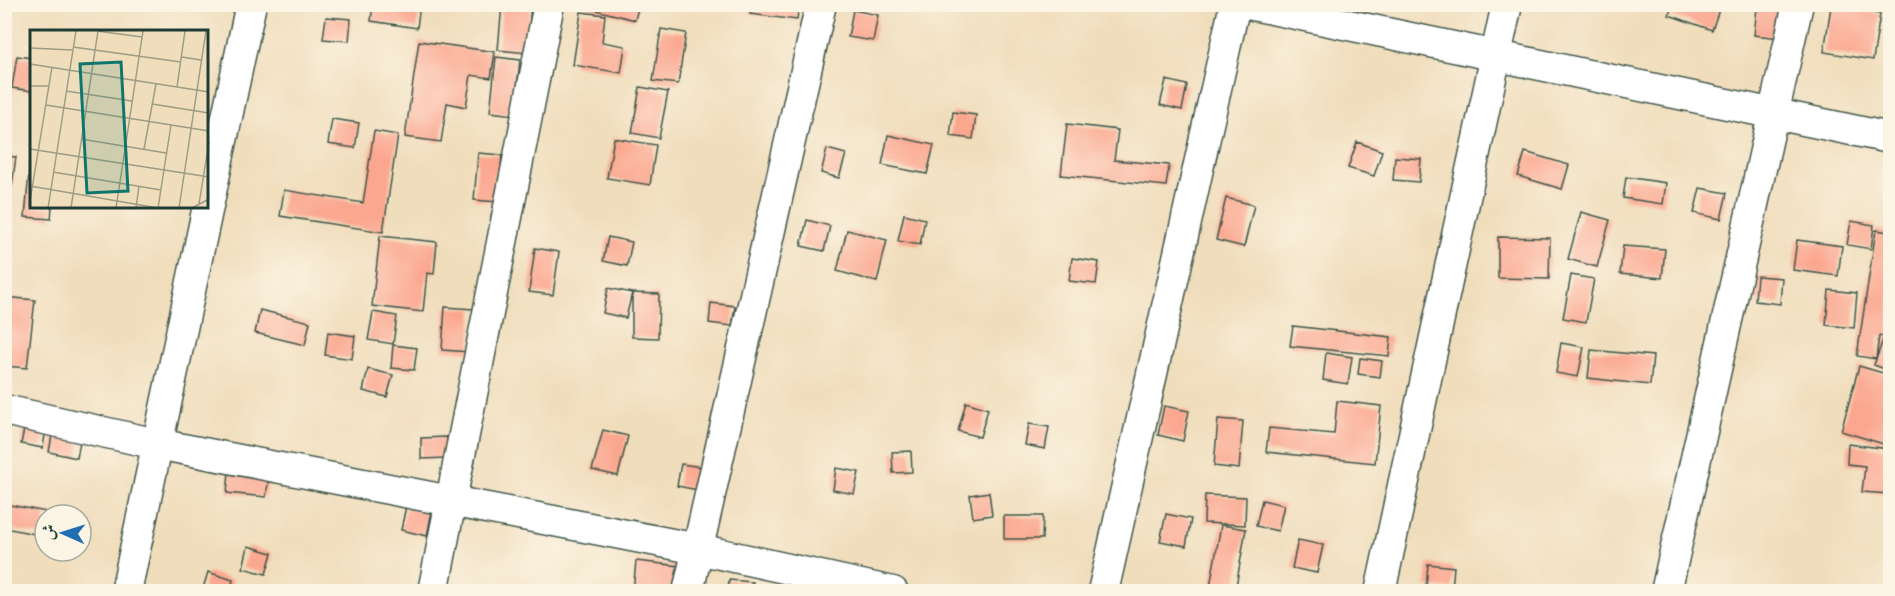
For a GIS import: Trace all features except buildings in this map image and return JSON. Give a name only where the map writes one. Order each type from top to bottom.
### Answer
[{"type":"street","points":[[208,207],[251,4]]},
{"type":"street","points":[[433,591],[549,4]]},
{"type":"street","points":[[688,591],[821,4]]},
{"type":"street","points":[[1103,591],[1235,4]]},
{"type":"street","points":[[1248,4],[1890,138]]},
{"type":"street","points":[[1380,591],[1507,4]]},
{"type":"street","points":[[1666,591],[1798,4]]},
{"type":"street","points":[[126,591],[208,208]]},
{"type":"street","points":[[4,410],[158,444],[698,549],[893,591]]}]
